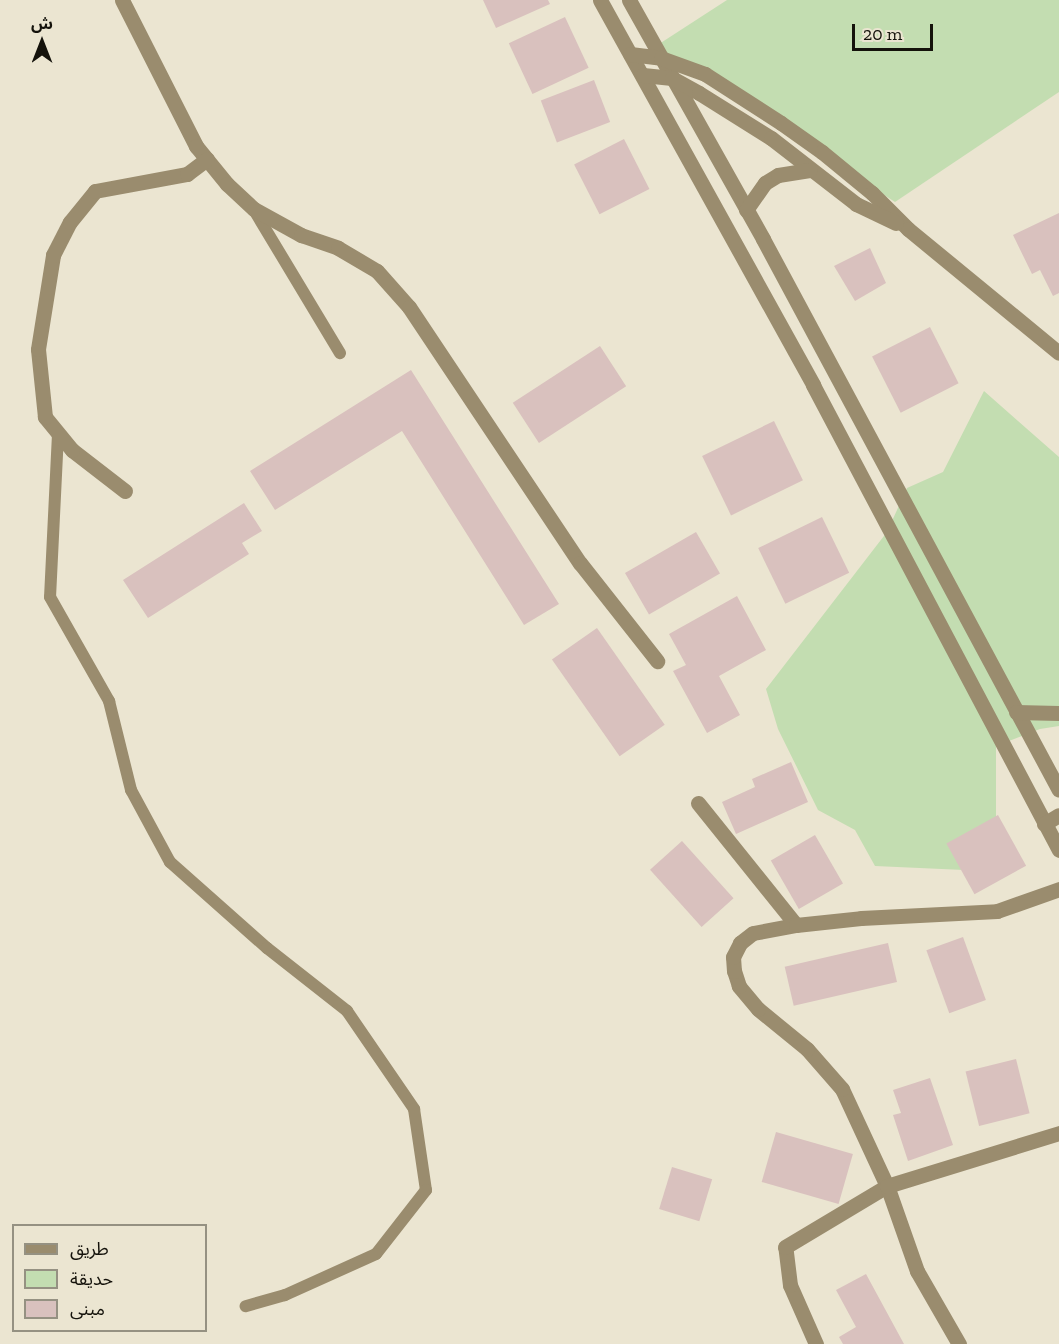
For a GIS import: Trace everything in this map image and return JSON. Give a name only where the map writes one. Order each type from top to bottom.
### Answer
[{"type":"street","points":[[122,0],[196,146],[227,184],[254,208],[301,235],[338,248],[377,271],[401,298],[580,563],[657,661]]},
{"type":"street","points":[[600,0],[813,385],[1059,850]]},
{"type":"street","points":[[629,0],[747,210],[1059,790]]},
{"type":"street","points":[[630,54],[661,58],[705,74],[781,123],[822,152],[872,193],[908,229],[1059,353]]},
{"type":"street","points":[[643,75],[672,78],[771,138],[856,204],[908,229]]},
{"type":"street","points":[[125,490],[72,450],[45,417],[38,349],[53,255],[70,222],[95,191],[123,184],[155,182],[187,174],[207,159]]},
{"type":"street","points":[[747,210],[765,183],[771,179],[789,172],[810,170]]},
{"type":"street","points":[[1016,712],[1059,713]]},
{"type":"street","points":[[698,803],[796,926]]},
{"type":"street","points":[[1044,824],[1059,815]]},
{"type":"street","points":[[959,1344],[917,1271],[887,1186],[842,1089],[807,1049],[758,1009],[739,986],[734,971],[733,957],[740,943],[753,933],[861,918],[997,911],[1059,889]]},
{"type":"street","points":[[816,1344],[790,1285],[785,1247],[887,1186],[1059,1133]]},
{"type":"lane","points":[[254,208],[340,353]]},
{"type":"lane","points":[[58,434],[50,597],[109,701],[131,790],[170,862],[267,948],[347,1011],[414,1109],[426,1190],[375,1254],[285,1294],[246,1306]]},
{"type":"green space","points":[[727,0],[1059,0],[1059,92],[895,202],[656,46]]},
{"type":"green space","points":[[984,391],[1059,457],[1059,726],[1040,729],[996,746],[996,846],[964,870],[875,866],[855,830],[818,810],[778,729],[766,689],[887,532],[907,488],[943,472]]},
{"type":"building","points":[[483,0],[548,0],[550,4],[496,28]]},
{"type":"building","points":[[565,17],[589,68],[532,94],[509,43]]},
{"type":"building","points":[[594,80],[610,122],[557,142],[541,100]]},
{"type":"building","points":[[624,139],[649,189],[600,214],[574,164]]},
{"type":"building","points":[[1059,213],[1059,293],[1053,296],[1040,270],[1032,274],[1013,235]]},
{"type":"building","points":[[870,248],[886,283],[855,301],[834,266]]},
{"type":"building","points":[[930,327],[959,383],[901,413],[872,357]]},
{"type":"building","points":[[600,346],[626,386],[539,443],[513,403]]},
{"type":"building","points":[[411,370],[559,604],[524,625],[402,431],[275,510],[250,471]]},
{"type":"building","points":[[774,421],[803,480],[731,515],[702,456]]},
{"type":"building","points":[[244,503],[262,531],[242,543],[249,554],[148,618],[123,580]]},
{"type":"building","points":[[822,517],[849,573],[785,604],[758,548]]},
{"type":"building","points":[[696,532],[720,574],[649,615],[625,573]]},
{"type":"building","points":[[737,596],[766,650],[719,676],[740,715],[707,733],[673,671],[686,665],[669,634]]},
{"type":"building","points":[[597,628],[665,725],[620,756],[552,660]]},
{"type":"building","points":[[791,762],[808,802],[736,834],[722,802],[755,787],[752,779]]},
{"type":"building","points":[[998,815],[1026,866],[975,894],[946,844]]},
{"type":"building","points":[[815,835],[843,883],[799,909],[771,860]]},
{"type":"building","points":[[682,841],[734,898],[702,927],[650,870]]},
{"type":"building","points":[[963,937],[986,1000],[949,1013],[926,950]]},
{"type":"building","points":[[888,943],[897,982],[794,1006],[785,967]]},
{"type":"building","points":[[1016,1059],[1030,1113],[979,1126],[966,1072]]},
{"type":"building","points":[[930,1078],[953,1145],[908,1161],[893,1115],[901,1113],[893,1090]]},
{"type":"building","points":[[776,1132],[853,1154],[839,1204],[762,1182]]},
{"type":"building","points":[[672,1167],[712,1179],[699,1221],[659,1209]]},
{"type":"building","points":[[866,1274],[904,1344],[843,1344],[839,1337],[856,1327],[836,1290]]}]
